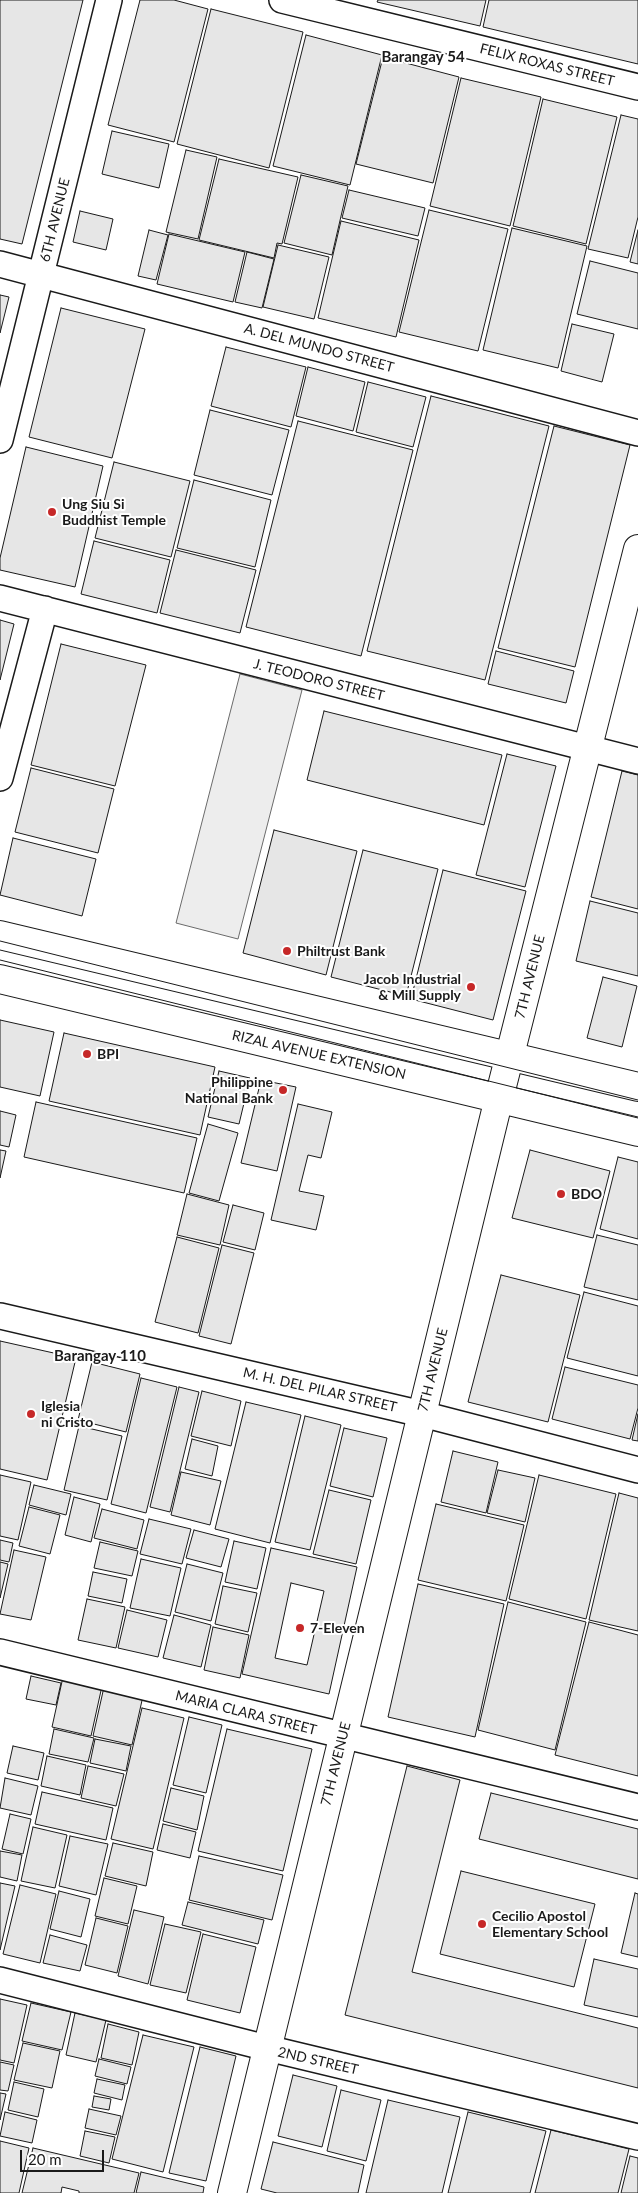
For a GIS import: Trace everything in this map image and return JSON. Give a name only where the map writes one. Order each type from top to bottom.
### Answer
[{"type":"street","name":"6TH AVENUE","points":[[0,440],[109,0]]},
{"type":"street","name":"FELIX ROXAS STREET","points":[[282,0],[638,87]]},
{"type":"street","name":"A. DEL MUNDO STREET","points":[[0,264],[638,433]]},
{"type":"street","name":"7TH AVENUE","points":[[232,2193],[499,1098],[638,549]]},
{"type":"street","name":"J. TEODORO STREET","points":[[0,598],[638,761]]},
{"type":"street","points":[[0,778],[45,609]]},
{"type":"street","points":[[0,935],[638,1087]]},
{"type":"street","name":"RIZAL AVENUE EXTENSION","points":[[0,979],[638,1132]]},
{"type":"street","name":"M. H. DEL PILAR STREET","points":[[0,1316],[422,1414],[638,1470]]},
{"type":"street","name":"MARIA CLARA STREET","points":[[0,1652],[638,1807]]},
{"type":"street","name":"2ND STREET","points":[[0,1980],[267,2048],[638,2137]]},
{"type":"shaded area","points":[[240,674],[302,690],[238,939],[176,923]]},
{"type":"building","points":[[0,0],[83,0],[22,244],[0,239]]},
{"type":"building","points":[[140,0],[174,0],[208,9],[174,142],[108,125]]},
{"type":"building","points":[[378,0],[486,0],[480,26],[377,2]]},
{"type":"building","points":[[489,0],[638,0],[638,64],[483,27]]},
{"type":"building","points":[[211,9],[303,32],[269,168],[177,144]]},
{"type":"building","points":[[306,35],[382,55],[350,185],[273,166]]},
{"type":"building","points":[[383,57],[459,77],[433,183],[356,164]]},
{"type":"building","points":[[461,78],[541,97],[510,226],[430,206]]},
{"type":"building","points":[[543,99],[617,117],[586,244],[513,226]]},
{"type":"building","points":[[621,115],[638,119],[638,217],[628,258],[588,249]]},
{"type":"building","points":[[112,131],[169,144],[159,188],[102,174]]},
{"type":"building","points":[[186,150],[217,157],[198,239],[166,232]]},
{"type":"building","points":[[219,159],[298,177],[282,244],[277,243],[274,258],[199,240]]},
{"type":"building","points":[[301,175],[348,186],[332,255],[284,243]]},
{"type":"building","points":[[349,190],[425,208],[418,236],[342,218]]},
{"type":"building","points":[[429,210],[508,229],[478,351],[399,332]]},
{"type":"building","points":[[80,211],[113,219],[106,250],[73,242]]},
{"type":"building","points":[[341,221],[419,240],[396,337],[318,318]]},
{"type":"building","points":[[512,228],[587,246],[558,368],[483,350]]},
{"type":"building","points":[[149,230],[168,235],[156,280],[138,276]]},
{"type":"building","points":[[638,230],[638,264],[630,262]]},
{"type":"building","points":[[169,234],[245,252],[233,302],[157,284]]},
{"type":"building","points":[[278,245],[329,257],[314,319],[263,307]]},
{"type":"building","points":[[247,252],[274,259],[262,308],[235,302]]},
{"type":"building","points":[[590,261],[638,273],[638,329],[577,314]]},
{"type":"building","points":[[0,295],[9,297],[0,333]]},
{"type":"building","points":[[61,308],[145,329],[112,458],[29,437]]},
{"type":"building","points":[[572,324],[614,334],[602,382],[561,371]]},
{"type":"building","points":[[226,347],[306,367],[291,427],[211,406]]},
{"type":"building","points":[[308,367],[365,382],[353,431],[296,416]]},
{"type":"building","points":[[368,382],[426,397],[413,447],[356,432]]},
{"type":"building","points":[[431,396],[549,426],[485,680],[367,651]]},
{"type":"building","points":[[210,410],[289,430],[272,495],[194,475]]},
{"type":"building","points":[[298,421],[413,450],[361,656],[246,627]]},
{"type":"building","points":[[554,426],[630,445],[575,667],[498,648]]},
{"type":"building","name":"Ung Siu Si Buddhist Temple","points":[[26,447],[103,466],[75,587],[0,570],[0,558]]},
{"type":"building","points":[[114,462],[190,481],[171,557],[95,538]]},
{"type":"building","points":[[194,480],[271,500],[255,567],[177,548]]},
{"type":"building","points":[[94,541],[170,560],[157,613],[81,594]]},
{"type":"building","points":[[176,550],[256,570],[240,633],[160,613]]},
{"type":"building","points":[[0,620],[14,624],[0,680]]},
{"type":"building","points":[[61,644],[146,665],[115,786],[31,765]]},
{"type":"building","points":[[496,651],[574,671],[566,703],[488,684]]},
{"type":"building","points":[[324,711],[502,755],[484,825],[307,780]]},
{"type":"building","points":[[507,754],[556,766],[525,887],[476,875]]},
{"type":"building","points":[[31,768],[114,789],[98,853],[15,832]]},
{"type":"building","points":[[622,771],[638,775],[638,909],[591,897]]},
{"type":"building","points":[[274,830],[357,851],[326,975],[243,953]]},
{"type":"building","points":[[13,838],[96,859],[82,916],[0,895]]},
{"type":"building","points":[[363,850],[438,869],[406,996],[331,977]]},
{"type":"building","points":[[443,870],[526,891],[493,1020],[411,999]]},
{"type":"building","points":[[590,901],[638,913],[638,976],[576,961]]},
{"type":"building","points":[[603,977],[637,986],[622,1047],[587,1038]]},
{"type":"building","points":[[0,1020],[54,1032],[40,1096],[0,1087]]},
{"type":"building","points":[[64,1033],[215,1067],[200,1135],[49,1101]]},
{"type":"building","points":[[219,1071],[250,1078],[239,1124],[208,1117]]},
{"type":"building","points":[[261,1080],[296,1087],[277,1171],[241,1163]]},
{"type":"building","points":[[36,1102],[197,1138],[184,1193],[24,1157]]},
{"type":"building","points":[[298,1104],[332,1112],[321,1158],[308,1155],[299,1191],[324,1196],[316,1230],[271,1220]]},
{"type":"building","points":[[0,1111],[16,1115],[9,1147],[0,1145]]},
{"type":"building","points":[[208,1124],[238,1133],[219,1201],[189,1193]]},
{"type":"building","points":[[0,1150],[6,1151],[0,1178]]},
{"type":"building","name":"BDO","points":[[530,1150],[610,1171],[593,1238],[512,1218]]},
{"type":"building","points":[[618,1157],[638,1162],[638,1239],[600,1229]]},
{"type":"building","points":[[187,1194],[229,1205],[220,1245],[177,1235]]},
{"type":"building","points":[[233,1205],[264,1213],[255,1250],[223,1242]]},
{"type":"building","points":[[597,1235],[638,1245],[638,1300],[584,1287]]},
{"type":"building","points":[[177,1237],[219,1248],[198,1333],[155,1322]]},
{"type":"building","points":[[222,1245],[254,1253],[231,1344],[199,1336]]},
{"type":"building","points":[[501,1275],[580,1295],[548,1422],[468,1402]]},
{"type":"building","points":[[584,1292],[638,1306],[638,1376],[567,1358]]},
{"type":"building","name":"Iglesia ni Cristo","points":[[0,1341],[76,1358],[47,1480],[0,1469]]},
{"type":"building","points":[[92,1362],[140,1374],[126,1432],[78,1420]]},
{"type":"building","points":[[565,1367],[638,1385],[638,1408],[630,1439],[552,1419]]},
{"type":"building","points":[[141,1378],[177,1387],[146,1513],[111,1504]]},
{"type":"building","points":[[179,1387],[199,1392],[170,1512],[150,1507]]},
{"type":"building","points":[[202,1391],[241,1401],[231,1446],[191,1436]]},
{"type":"building","points":[[246,1402],[301,1415],[270,1543],[215,1529]]},
{"type":"building","points":[[638,1414],[638,1441],[632,1440]]},
{"type":"building","points":[[305,1416],[341,1425],[310,1550],[275,1542]]},
{"type":"building","points":[[79,1426],[122,1436],[107,1500],[64,1490]]},
{"type":"building","points":[[344,1428],[387,1438],[373,1497],[330,1486]]},
{"type":"building","points":[[192,1439],[218,1446],[212,1476],[185,1469]]},
{"type":"building","points":[[453,1451],[498,1462],[486,1513],[441,1502]]},
{"type":"building","points":[[498,1470],[535,1478],[525,1522],[487,1513]]},
{"type":"building","points":[[181,1472],[221,1481],[210,1525],[171,1515]]},
{"type":"building","points":[[0,1475],[31,1482],[18,1540],[0,1536]]},
{"type":"building","points":[[539,1475],[616,1494],[586,1619],[509,1599]]},
{"type":"building","points":[[34,1485],[71,1494],[66,1515],[29,1505]]},
{"type":"building","points":[[329,1490],[371,1500],[356,1564],[313,1554]]},
{"type":"building","points":[[619,1493],[638,1498],[638,1631],[589,1620]]},
{"type":"building","points":[[74,1497],[100,1504],[91,1542],[65,1535]]},
{"type":"building","points":[[436,1504],[524,1525],[506,1601],[418,1580]]},
{"type":"building","points":[[29,1507],[60,1515],[50,1554],[19,1546]]},
{"type":"building","points":[[102,1509],[144,1520],[137,1549],[94,1538]]},
{"type":"building","points":[[149,1519],[191,1529],[182,1564],[140,1554]]},
{"type":"building","points":[[194,1530],[229,1539],[221,1567],[186,1558]]},
{"type":"building","points":[[0,1540],[13,1543],[9,1562],[0,1560]]},
{"type":"building","points":[[234,1541],[266,1548],[257,1589],[225,1582]]},
{"type":"building","points":[[100,1542],[138,1551],[132,1576],[94,1568]]},
{"type":"building","points":[[271,1548],[357,1567],[329,1694],[242,1674]],"holes":[[[291,1583],[324,1591],[307,1665],[275,1658]]]},
{"type":"building","points":[[14,1550],[46,1557],[31,1620],[0,1614]]},
{"type":"building","points":[[141,1559],[181,1568],[170,1616],[130,1608]]},
{"type":"building","points":[[0,1562],[8,1564],[0,1598]]},
{"type":"building","points":[[187,1564],[223,1573],[211,1621],[175,1612]]},
{"type":"building","points":[[93,1572],[127,1579],[122,1603],[88,1596]]},
{"type":"building","points":[[418,1584],[504,1604],[475,1737],[388,1717]]},
{"type":"building","points":[[223,1586],[257,1593],[248,1632],[215,1624]]},
{"type":"building","points":[[87,1599],[125,1607],[116,1648],[78,1640]]},
{"type":"building","points":[[508,1602],[586,1622],[555,1750],[478,1730]]},
{"type":"building","points":[[127,1610],[167,1620],[158,1657],[118,1648]]},
{"type":"building","points":[[174,1615],[211,1625],[201,1667],[163,1658]]},
{"type":"building","points":[[589,1622],[638,1635],[638,1776],[555,1755]]},
{"type":"building","points":[[213,1627],[249,1635],[240,1678],[204,1670]]},
{"type":"building","points":[[31,1676],[61,1683],[56,1705],[26,1699]]},
{"type":"building","points":[[63,1677],[102,1686],[91,1736],[52,1727]]},
{"type":"building","points":[[104,1687],[143,1696],[132,1745],[93,1736]]},
{"type":"building","points":[[142,1708],[184,1718],[153,1849],[111,1839]]},
{"type":"building","points":[[189,1717],[222,1725],[206,1793],[173,1785]]},
{"type":"building","points":[[54,1729],[94,1738],[88,1762],[49,1754]]},
{"type":"building","points":[[227,1729],[312,1749],[283,1871],[198,1851]]},
{"type":"building","points":[[95,1739],[131,1746],[126,1771],[90,1763]]},
{"type":"building","points":[[13,1746],[44,1753],[38,1780],[7,1773]]},
{"type":"building","points":[[47,1756],[86,1765],[80,1795],[41,1786]]},
{"type":"building","points":[[88,1766],[124,1774],[116,1806],[81,1798]]},
{"type":"building","points":[[407,1766],[460,1780],[412,1972],[638,2028],[638,2088],[345,2015]]},
{"type":"building","points":[[5,1778],[38,1786],[31,1815],[0,1808]]},
{"type":"building","points":[[171,1788],[204,1796],[197,1830],[163,1821]]},
{"type":"building","points":[[42,1792],[113,1808],[106,1840],[35,1824]]},
{"type":"building","points":[[491,1793],[638,1829],[638,1879],[479,1839]]},
{"type":"building","points":[[10,1814],[31,1819],[23,1854],[2,1849]]},
{"type":"building","points":[[163,1824],[196,1832],[190,1858],[157,1850]]},
{"type":"building","points":[[33,1827],[67,1835],[55,1888],[21,1881]]},
{"type":"building","points":[[70,1836],[108,1844],[96,1895],[59,1886]]},
{"type":"building","points":[[113,1843],[153,1852],[146,1886],[105,1876]]},
{"type":"building","points":[[0,1851],[22,1855],[17,1881],[0,1877]]},
{"type":"building","points":[[199,1856],[283,1875],[272,1920],[189,1900]]},
{"type":"building","points":[[461,1871],[595,1904],[574,1987],[440,1954]]},
{"type":"building","points":[[104,1878],[137,1886],[128,1924],[95,1916]]},
{"type":"building","points":[[0,1883],[15,1886],[0,1950]]},
{"type":"building","points":[[20,1885],[56,1894],[40,1963],[3,1954]]},
{"type":"building","points":[[59,1891],[90,1899],[81,1937],[50,1929]]},
{"type":"building","points":[[635,1893],[638,1894],[638,1957],[621,1953]]},
{"type":"building","points":[[188,1902],[264,1920],[258,1944],[182,1925]]},
{"type":"building","points":[[134,1910],[164,1917],[148,1984],[118,1976]]},
{"type":"building","points":[[96,1918],[128,1926],[117,1973],[85,1965]]},
{"type":"building","points":[[165,1924],[201,1932],[186,1993],[150,1985]]},
{"type":"building","points":[[203,1934],[256,1947],[240,2013],[187,2000]]},
{"type":"building","points":[[50,1935],[87,1945],[80,1971],[43,1963]]},
{"type":"building","points":[[594,1959],[638,1969],[638,2017],[584,2005]]},
{"type":"building","points":[[0,1999],[27,2005],[14,2063],[0,2060]]},
{"type":"building","points":[[31,2003],[71,2012],[62,2050],[22,2041]]},
{"type":"building","points":[[75,2013],[106,2020],[96,2062],[66,2055]]},
{"type":"building","points":[[108,2024],[139,2032],[132,2065],[101,2058]]},
{"type":"building","points":[[143,2035],[194,2047],[163,2172],[112,2159]]},
{"type":"building","points":[[23,2043],[60,2051],[52,2088],[14,2080]]},
{"type":"building","points":[[200,2047],[236,2056],[206,2181],[169,2173]]},
{"type":"building","points":[[99,2059],[131,2067],[127,2084],[95,2076]]},
{"type":"building","points":[[0,2062],[14,2065],[8,2091],[0,2090]]},
{"type":"building","points":[[293,2075],[337,2086],[322,2147],[278,2136]]},
{"type":"building","points":[[97,2079],[125,2085],[122,2100],[94,2093]]},
{"type":"building","points":[[14,2082],[44,2089],[38,2117],[8,2110]]},
{"type":"building","points":[[341,2090],[381,2100],[366,2161],[327,2151]]},
{"type":"building","points":[[0,2093],[6,2094],[0,2120]]},
{"type":"building","points":[[94,2096],[111,2099],[109,2110],[92,2107]]},
{"type":"building","points":[[388,2100],[460,2117],[442,2193],[366,2193]]},
{"type":"building","points":[[89,2109],[121,2116],[116,2135],[85,2128]]},
{"type":"building","points":[[5,2112],[37,2120],[32,2143],[0,2136]]},
{"type":"building","points":[[468,2112],[546,2131],[530,2193],[448,2193]]},
{"type":"building","points":[[551,2130],[629,2149],[618,2193],[535,2193]]},
{"type":"building","points":[[85,2131],[115,2137],[109,2163],[80,2156]]},
{"type":"building","points":[[0,2141],[29,2148],[19,2193],[0,2193]]},
{"type":"building","points":[[273,2142],[364,2165],[358,2193],[277,2193],[261,2189]]},
{"type":"building","points":[[33,2148],[139,2173],[134,2193],[79,2193],[79,2191],[62,2187],[61,2193],[22,2193]]},
{"type":"building","points":[[630,2156],[638,2158],[638,2193],[621,2193]]},
{"type":"building","points":[[141,2172],[204,2187],[203,2193],[136,2193]]},
{"type":"tram line","points":[[0,941],[638,1100]]},
{"type":"tram line","points":[[0,960],[638,1118]]},
{"type":"place","name":"Ung Siu Si Buddhist Temple","points":[[52,512]]},
{"type":"place","name":"Philtrust Bank","points":[[287,951]]},
{"type":"place","name":"Jacob Industrial & Mill Supply","points":[[471,987]]},
{"type":"place","name":"BPI","points":[[87,1054]]},
{"type":"place","name":"Philippine National Bank","points":[[283,1090]]},
{"type":"place","name":"BDO","points":[[561,1194]]},
{"type":"place","name":"Iglesia ni Cristo","points":[[31,1414]]},
{"type":"place","name":"7-Eleven","points":[[300,1628]]},
{"type":"place","name":"Cecilio Apostol Elementary School","points":[[482,1924]]},
{"type":"district","name":"Barangay 54","points":[[423,57]]},
{"type":"district","name":"Barangay 110","points":[[100,1356]]}]
